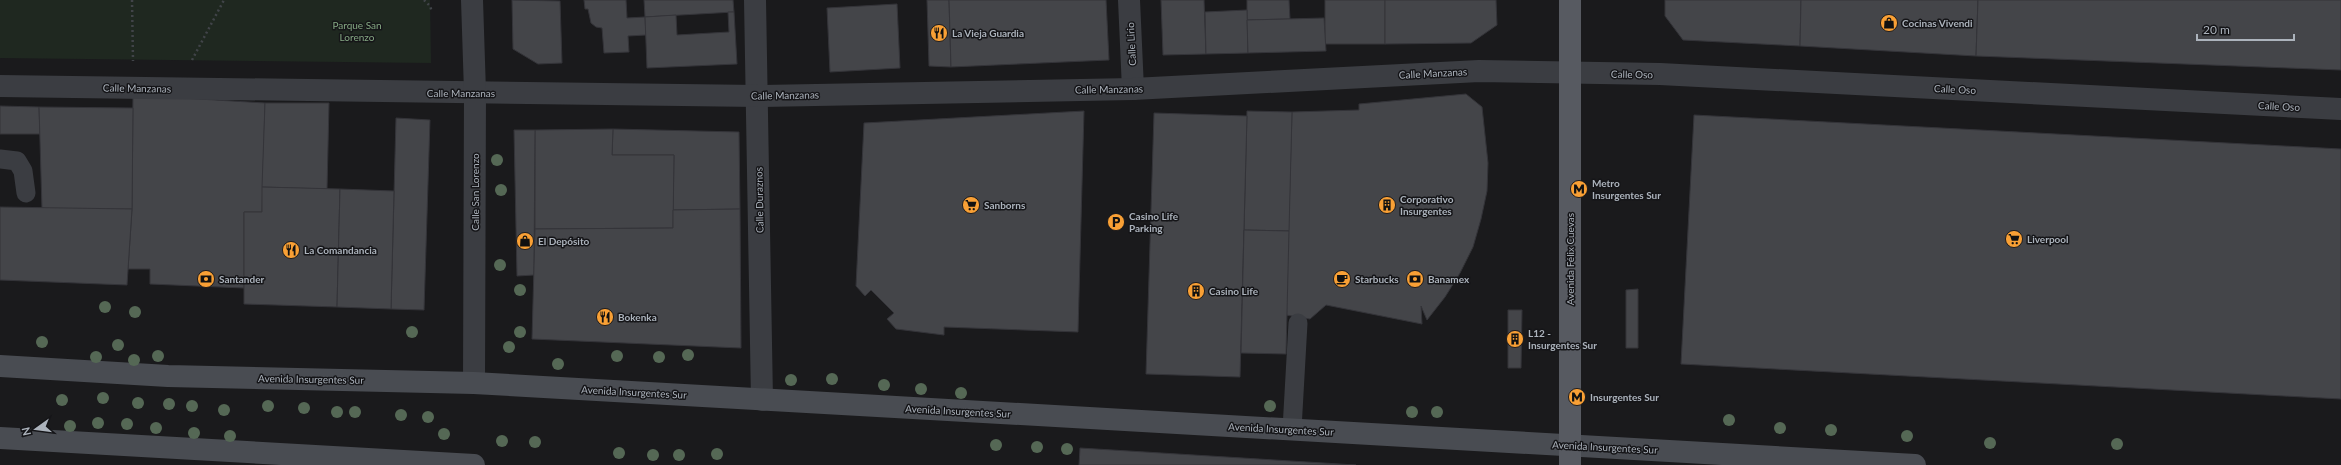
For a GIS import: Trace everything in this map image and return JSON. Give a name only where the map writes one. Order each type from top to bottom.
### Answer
[{"type":"main road","name":"Avenida Félix Cuevas","points":[[1570,0],[1570,455]]},
{"type":"main road","name":"Avenida Insurgentes Sur","points":[[0,366],[168,376],[474,383],[1292,429],[1570,455],[1915,465]]},
{"type":"main road","points":[[0,438],[474,465]]},
{"type":"street","name":"Calle San Lorenzo","points":[[472,0],[475,92],[474,383]]},
{"type":"street","name":"Calle Duraznos","points":[[755,0],[758,96],[762,400]]},
{"type":"street","name":"Calle Lirio","points":[[1129,0],[1133,89]]},
{"type":"street","name":"Calle Manzanas","points":[[0,86],[758,96],[1133,89],[1479,71],[1570,73]]},
{"type":"street","name":"Calle Oso","points":[[1570,73],[1660,74],[2341,109]]},
{"type":"lane","points":[[0,159],[16,161],[23,171],[26,193]]},
{"type":"lane","points":[[1292,429],[1298,323]]},
{"type":"path","points":[[132,0],[133,61]]},
{"type":"path","points":[[191,62],[224,0]]},
{"type":"path","points":[[424,0],[430,6],[432,12]]},
{"type":"green space","name":"Parque San Lorenzo","points":[[0,0],[430,0],[431,63],[0,58]]},
{"type":"building","points":[[512,0],[560,1],[562,63],[538,64],[513,49]]},
{"type":"building","points":[[584,0],[626,0],[627,18],[645,17],[646,35],[628,36],[629,52],[604,53],[602,28],[596,27],[591,23],[588,9],[585,9]]},
{"type":"building","points":[[644,0],[733,0],[734,12],[645,17]]},
{"type":"building","name":"La Vieja Guardia","points":[[927,0],[949,0],[951,67],[929,66]]},
{"type":"building","points":[[949,0],[1106,0],[1109,60],[951,67]]},
{"type":"building","points":[[1161,0],[1204,0],[1206,54],[1163,55]]},
{"type":"building","points":[[1247,0],[1289,0],[1290,19],[1247,20]]},
{"type":"building","points":[[1325,0],[1385,0],[1385,44],[1325,44]]},
{"type":"building","points":[[1385,0],[1496,0],[1497,25],[1471,43],[1385,44]]},
{"type":"building","points":[[1665,0],[1801,0],[1800,46],[1683,40],[1665,16]]},
{"type":"building","name":"Cocinas Vivendi","points":[[1801,0],[1978,0],[1976,56],[1800,46]]},
{"type":"building","points":[[1978,0],[2341,0],[2341,70],[1976,56]]},
{"type":"building","points":[[897,4],[900,68],[830,72],[827,8]]},
{"type":"building","points":[[1247,10],[1248,53],[1206,54],[1205,12]]},
{"type":"building","points":[[728,12],[734,12],[737,64],[647,68],[645,17],[676,15],[677,35],[729,32]]},
{"type":"building","points":[[1324,18],[1326,51],[1248,53],[1247,20]]},
{"type":"building","name":"Corporativo Insurgentes","points":[[1466,94],[1482,107],[1488,163],[1487,191],[1473,247],[1460,273],[1445,297],[1427,320],[1421,306],[1422,324],[1326,305],[1310,319],[1286,315],[1292,112],[1359,110],[1359,104]]},
{"type":"building","points":[[133,95],[265,103],[262,212],[244,212],[244,288],[150,284],[150,269],[128,269],[132,209]]},
{"type":"building","points":[[265,103],[329,103],[327,189],[262,187]]},
{"type":"building","points":[[0,106],[39,107],[40,134],[0,134]]},
{"type":"building","points":[[39,107],[133,108],[132,209],[42,209]]},
{"type":"building","name":"Sanborns","points":[[1084,111],[1078,332],[944,327],[944,335],[896,329],[887,319],[894,313],[871,290],[865,296],[856,286],[864,123]]},
{"type":"building","points":[[1247,111],[1292,112],[1289,231],[1244,230]]},
{"type":"building","name":"Casino Life","points":[[1154,113],[1247,116],[1240,377],[1146,374]]},
{"type":"building","name":"Liverpool","points":[[1694,115],[2341,149],[2341,399],[1681,364]]},
{"type":"building","points":[[396,118],[430,120],[424,310],[391,309]]},
{"type":"building","points":[[613,129],[739,132],[740,209],[673,210],[674,155],[612,155]]},
{"type":"building","points":[[613,129],[612,155],[674,155],[673,228],[535,229],[535,130]]},
{"type":"building","points":[[514,130],[535,130],[534,275],[517,276]]},
{"type":"building","name":"La Comandancia","points":[[262,187],[340,189],[337,307],[244,304],[244,212],[262,212]]},
{"type":"building","points":[[340,189],[394,191],[391,309],[337,307]]},
{"type":"building","points":[[0,207],[132,209],[127,285],[0,280]]},
{"type":"building","points":[[740,209],[741,348],[532,339],[535,229],[673,228],[673,210]]},
{"type":"building","points":[[1244,230],[1289,231],[1286,354],[1241,353]]},
{"type":"building","name":"L12 - Insurgentes Sur","points":[[1638,289],[1638,348],[1626,348],[1626,290]]},
{"type":"building","name":"L12 - Insurgentes Sur","points":[[1508,310],[1522,310],[1521,368],[1508,368]]},
{"type":"building","points":[[1080,448],[1356,465],[1079,465]]},
{"type":"place","name":"Cocinas Vivendi","points":[[1889,23]]},
{"type":"place","name":"La Vieja Guardia","points":[[939,33]]},
{"type":"place","name":"Metro Insurgentes Sur","points":[[1579,189]]},
{"type":"place","name":"Sanborns","points":[[971,205]]},
{"type":"place","name":"Corporativo Insurgentes","points":[[1387,205]]},
{"type":"place","name":"Casino Life Parking","points":[[1116,222]]},
{"type":"place","name":"Liverpool","points":[[2014,239]]},
{"type":"place","name":"El Depósito","points":[[525,241]]},
{"type":"place","name":"La Comandancia","points":[[291,250]]},
{"type":"place","name":"Santander","points":[[206,279]]},
{"type":"place","name":"Starbucks","points":[[1342,279]]},
{"type":"place","name":"Banamex","points":[[1415,279]]},
{"type":"place","name":"Casino Life","points":[[1196,291]]},
{"type":"place","name":"Bokenka","points":[[605,317]]},
{"type":"place","name":"L12 - Insurgentes Sur","points":[[1515,339]]},
{"type":"place","name":"Insurgentes Sur","points":[[1577,397]]}]
